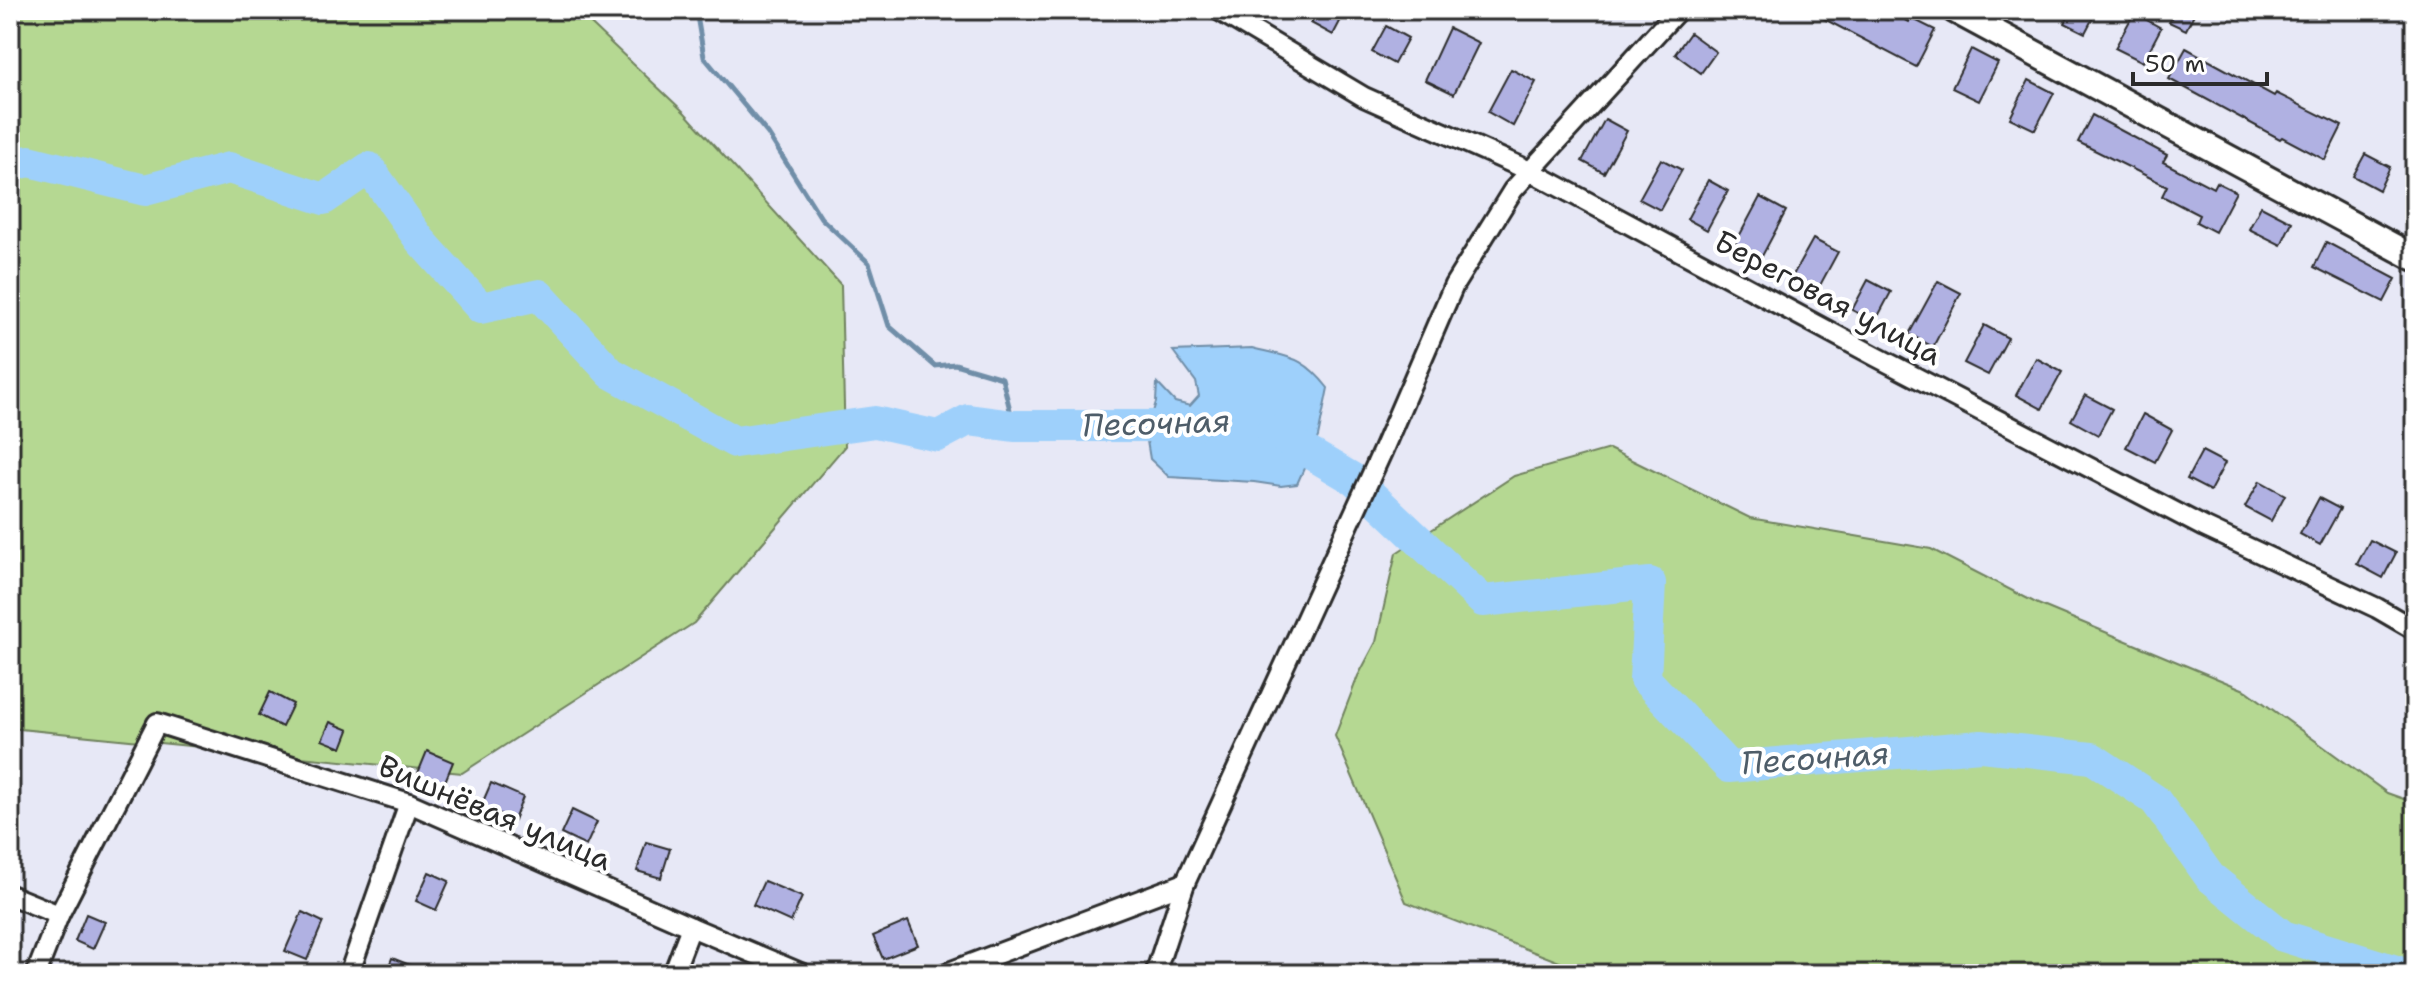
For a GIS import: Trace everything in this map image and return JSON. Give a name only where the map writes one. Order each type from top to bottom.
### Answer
[{"type":"street","name":"Береговая улица","points":[[1218,10],[1364,97],[1530,171],[1875,356],[2204,527],[2377,608],[2415,630]]},
{"type":"street","points":[[1155,974],[1185,883],[1382,452],[1454,285],[1513,190],[1678,10]]},
{"type":"street","points":[[1954,10],[2415,258]]},
{"type":"street","name":"Вишнёвая улица","points":[[59,915],[157,723],[409,803],[803,974]]},
{"type":"street","points":[[349,974],[409,803]]},
{"type":"street","points":[[944,974],[1185,883]]},
{"type":"street","points":[[10,895],[59,915],[36,974]]},
{"type":"street","points":[[673,974],[691,927]]},
{"type":"green space","points":[[10,10],[576,10],[685,113],[841,285],[845,446],[694,623],[462,773],[10,728]]},
{"type":"green space","points":[[1609,449],[1750,518],[1931,549],[2038,604],[2247,691],[2387,793],[2415,803],[2415,974],[1590,974],[1406,902],[1335,736],[1358,676],[1376,642],[1396,553],[1514,476]]},
{"type":"water","points":[[1252,348],[1303,363],[1328,388],[1318,437],[1297,484],[1281,486],[1169,477],[1150,459],[1146,435],[1156,402],[1157,383],[1175,402],[1190,406],[1199,396],[1196,382],[1173,351]]},
{"type":"building","points":[[1318,10],[1346,10],[1333,35],[1311,23]]},
{"type":"building","points":[[1807,10],[1887,10],[1909,22],[1911,18],[1935,30],[1916,67]]},
{"type":"building","points":[[2072,10],[2097,10],[2085,33],[2065,23]]},
{"type":"building","points":[[2175,10],[2196,10],[2186,30],[2169,22]]},
{"type":"building","points":[[2134,13],[2161,28],[2143,62],[2115,48]]},
{"type":"building","points":[[1386,26],[1408,38],[1394,64],[1372,52]]},
{"type":"building","points":[[1449,28],[1479,43],[1454,94],[1425,80]]},
{"type":"building","points":[[1690,33],[1716,52],[1701,73],[1675,54]]},
{"type":"building","points":[[2186,48],[2274,96],[2276,93],[2342,126],[2325,160],[2169,79]]},
{"type":"building","points":[[1971,49],[1998,63],[1979,101],[1952,88]]},
{"type":"building","points":[[1511,69],[1536,82],[1513,126],[1488,112]]},
{"type":"building","points":[[2029,80],[2054,93],[2035,130],[2010,118]]},
{"type":"building","points":[[2092,115],[2167,155],[2163,162],[2213,188],[2216,182],[2236,192],[2215,232],[2196,222],[2199,215],[2162,196],[2167,186],[2078,142]]},
{"type":"building","points":[[1605,119],[1627,131],[1604,173],[1582,161]]},
{"type":"building","points":[[2365,154],[2390,167],[2379,190],[2353,176]]},
{"type":"building","points":[[1661,159],[1682,170],[1660,210],[1639,199]]},
{"type":"building","points":[[1708,180],[1728,191],[1707,230],[1687,219]]},
{"type":"building","points":[[1760,197],[1786,211],[1761,258],[1735,244]]},
{"type":"building","points":[[2261,206],[2292,222],[2281,245],[2249,229]]},
{"type":"building","points":[[1813,239],[1838,252],[1818,289],[1793,275]]},
{"type":"building","points":[[2326,242],[2396,279],[2384,302],[2314,267]]},
{"type":"building","points":[[1868,280],[1891,292],[1875,322],[1852,310]]},
{"type":"building","points":[[1938,281],[1961,293],[1933,347],[1909,334]]},
{"type":"building","points":[[1984,325],[2008,338],[1988,375],[1964,363]]},
{"type":"building","points":[[2036,358],[2062,372],[2042,409],[2016,395]]},
{"type":"building","points":[[2085,395],[2112,409],[2098,435],[2071,420]]},
{"type":"building","points":[[2143,414],[2172,430],[2155,462],[2126,447]]},
{"type":"building","points":[[2202,451],[2225,463],[2210,491],[2187,479]]},
{"type":"building","points":[[2260,481],[2285,495],[2271,521],[2245,507]]},
{"type":"building","points":[[2319,498],[2340,509],[2320,545],[2300,534]]},
{"type":"building","points":[[2370,540],[2396,553],[2383,578],[2357,564]]},
{"type":"building","points":[[270,692],[293,704],[282,727],[259,715]]},
{"type":"building","points":[[330,722],[349,730],[342,748],[322,740]]},
{"type":"building","points":[[427,751],[453,762],[440,794],[414,783]]},
{"type":"building","points":[[491,783],[523,797],[514,820],[481,806]]},
{"type":"building","points":[[572,810],[597,822],[586,846],[561,834]]},
{"type":"building","points":[[646,842],[670,849],[661,878],[637,871]]},
{"type":"building","points":[[429,872],[449,881],[436,910],[416,901]]},
{"type":"building","points":[[764,881],[802,897],[791,922],[753,905]]},
{"type":"building","points":[[302,912],[323,922],[307,960],[285,951]]},
{"type":"building","points":[[86,914],[105,922],[93,949],[75,941]]},
{"type":"building","points":[[908,921],[918,945],[883,959],[873,936]]},
{"type":"building","points":[[392,958],[430,973],[430,974],[386,974]]},
{"type":"waterway","points":[[696,10],[704,57],[768,134],[821,218],[869,263],[889,326],[935,366],[955,364],[1002,378],[1014,426]]},
{"type":"waterway","name":"Песочная","points":[[10,166],[29,161],[145,190],[229,168],[324,199],[369,168],[420,240],[481,308],[539,295],[611,373],[735,442],[875,422],[938,436],[968,420],[1014,426],[1193,426]]},
{"type":"waterway","name":"Песочная","points":[[1272,431],[1355,480],[1483,601],[1650,583],[1645,679],[1729,767],[1981,746],[2092,758],[2155,800],[2210,877],[2283,936],[2406,974]]}]
